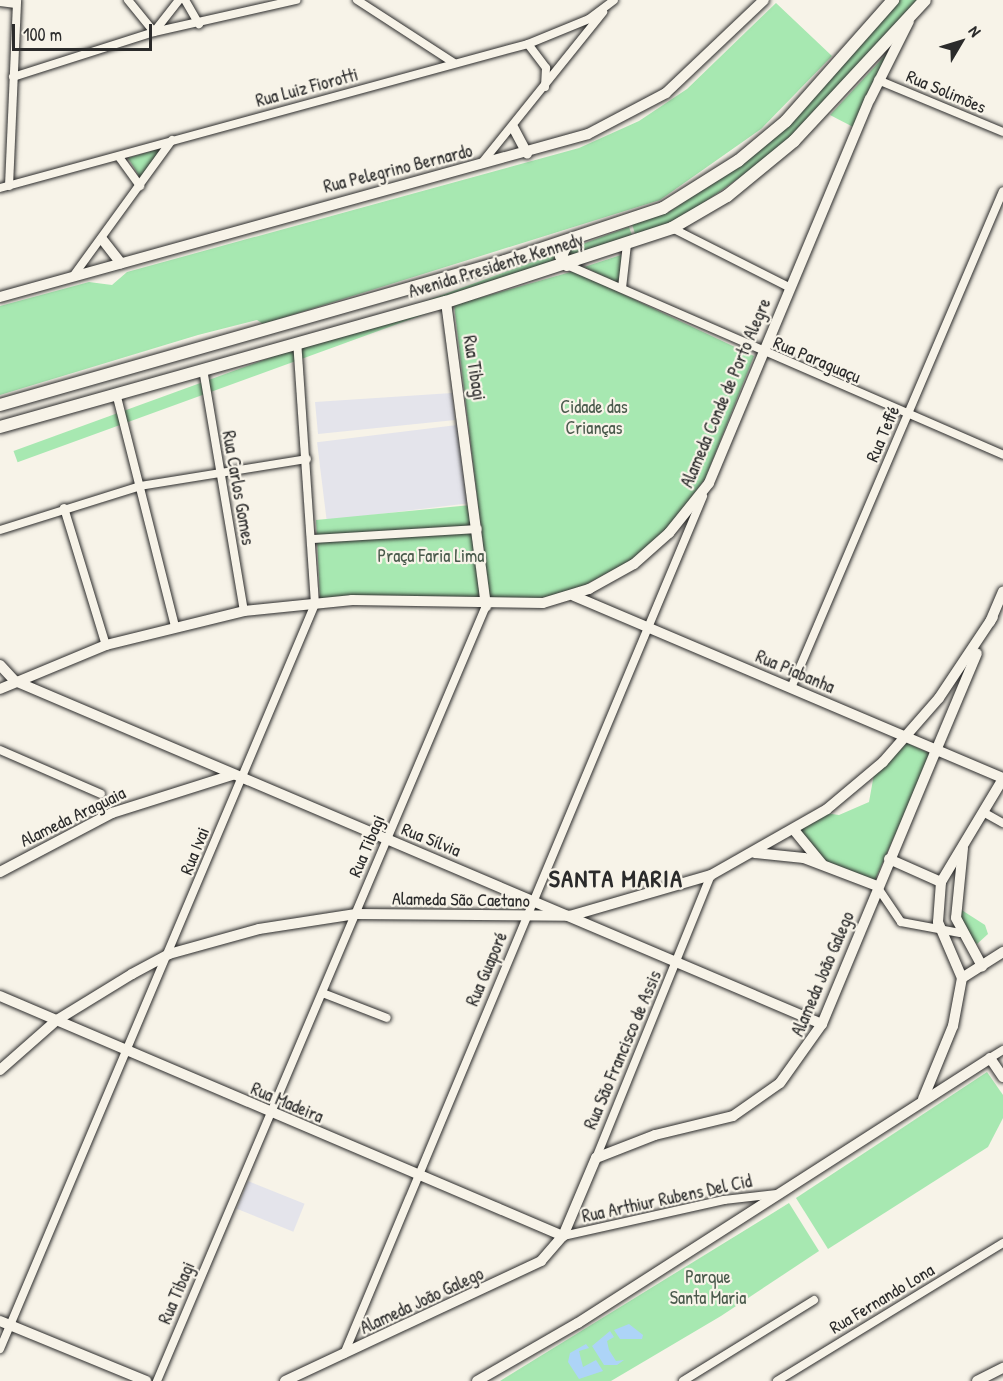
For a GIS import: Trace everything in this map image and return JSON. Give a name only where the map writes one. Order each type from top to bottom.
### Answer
[{"type":"main road","name":"Avenida Presidente Kennedy","points":[[0,405],[568,240],[679,201],[738,161],[786,121],[893,0]]},
{"type":"main road","name":"Avenida Presidente Kennedy","points":[[0,428],[116,393],[446,302],[567,265],[672,228],[727,196],[794,141],[925,0]]},
{"type":"main road","points":[[622,222],[627,244]]},
{"type":"main road","points":[[567,265],[561,256],[568,240]]},
{"type":"street","points":[[128,0],[154,32]]},
{"type":"street","points":[[154,32],[180,0]]},
{"type":"street","points":[[185,0],[199,24]]},
{"type":"street","points":[[13,77],[154,32],[199,24],[296,0]]},
{"type":"street","points":[[357,0],[454,63]]},
{"type":"street","points":[[373,0],[373,10]]},
{"type":"street","name":"Rua Luiz Fiorotti","points":[[4,187],[528,44],[607,7],[614,0]]},
{"type":"street","name":"Rua Pelegrino Bernardo","points":[[0,297],[527,153],[588,134],[650,104],[683,79],[764,0]]},
{"type":"street","points":[[0,3],[16,2],[13,77],[4,187]]},
{"type":"street","points":[[480,165],[545,88],[607,7]]},
{"type":"street","name":"Alameda Conde de Porto Alegre","points":[[0,689],[106,645],[175,626],[244,611],[352,600],[486,606],[543,603],[574,596],[650,552],[703,495],[878,80],[914,12]]},
{"type":"street","points":[[528,44],[546,68],[545,88]]},
{"type":"street","name":"Rua Solimões","points":[[878,80],[1003,132]]},
{"type":"street","points":[[513,127],[527,153]]},
{"type":"street","points":[[74,275],[172,140]]},
{"type":"street","points":[[119,157],[140,186]]},
{"type":"street","name":"Rua Teffé","points":[[791,688],[1003,191]]},
{"type":"street","points":[[672,228],[789,287]]},
{"type":"street","points":[[102,239],[122,263]]},
{"type":"street","points":[[622,288],[627,244]]},
{"type":"street","name":"Rua Paraguaçu","points":[[567,265],[622,288],[762,354],[1003,455]]},
{"type":"street","name":"Rua Tibagi","points":[[158,1381],[325,994],[356,914],[486,606],[478,529],[446,302]]},
{"type":"street","name":"Rua Ivai","points":[[0,1349],[5,1323],[170,954],[236,777],[315,604],[308,459],[297,343]]},
{"type":"street","name":"Rua Carlos Gomes","points":[[203,369],[244,611]]},
{"type":"street","points":[[116,393],[175,626]]},
{"type":"street","points":[[0,530],[140,486],[220,470],[308,459]]},
{"type":"street","name":"Rua Guaporé","points":[[343,1356],[415,1174],[525,919],[645,627],[703,495]]},
{"type":"street","points":[[64,508],[106,645]]},
{"type":"street","points":[[313,539],[478,529]]},
{"type":"street","name":"Alameda São Caetano","points":[[935,753],[1003,592]]},
{"type":"street","name":"Rua Piabanha","points":[[574,596],[791,688],[935,753],[1003,778]]},
{"type":"street","name":"Alameda São Caetano","points":[[0,1070],[57,1020],[170,954],[305,918],[356,914],[525,919],[570,916],[711,875],[794,830],[848,793],[906,739],[993,617]]},
{"type":"street","name":"Rua Sílvia","points":[[0,665],[15,681],[236,777],[533,899],[822,1024]]},
{"type":"street","points":[[0,750],[101,794]]},
{"type":"street","name":"Alameda João Galego","points":[[596,1158],[746,1110],[798,1064],[822,1024],[877,886],[935,753]]},
{"type":"street","name":"Alameda Araguaia","points":[[0,872],[112,813],[236,777]]},
{"type":"street","points":[[923,1099],[953,1026],[962,978],[941,932],[941,882],[1003,778]]},
{"type":"street","points":[[983,812],[1003,823]]},
{"type":"street","points":[[794,830],[822,864]]},
{"type":"street","points":[[965,840],[954,903],[960,933],[982,966]]},
{"type":"street","points":[[755,853],[822,864],[877,886],[901,922],[941,932],[960,933]]},
{"type":"street","points":[[889,860],[941,882]]},
{"type":"street","name":"Rua São Francisco de Assis","points":[[562,1236],[677,963],[711,875]]},
{"type":"street","points":[[962,978],[1003,952]]},
{"type":"street","points":[[325,994],[387,1018]]},
{"type":"street","name":"Rua Madeira","points":[[0,996],[271,1115],[562,1236]]},
{"type":"street","points":[[477,1381],[778,1194],[923,1099],[1003,1050]]},
{"type":"street","points":[[990,1058],[1003,1077]]},
{"type":"street","name":"Rua Arthiur Rubens Del Cid","points":[[562,1236],[724,1200],[778,1194]]},
{"type":"street","name":"Alameda João Galego","points":[[285,1381],[530,1268],[562,1236]]},
{"type":"street","name":"Rua Fernando Lona","points":[[777,1381],[1003,1243]]},
{"type":"street","points":[[683,1381],[814,1300]]},
{"type":"street","points":[[5,1323],[146,1381]]},
{"type":"street","points":[[977,1381],[1003,1368]]},
{"type":"shaded area","points":[[452,393],[455,420],[318,434],[315,402]]},
{"type":"shaded area","points":[[457,425],[467,503],[327,521],[317,442]]},
{"type":"shaded area","points":[[248,1181],[305,1204],[293,1232],[237,1209]]},
{"type":"green space","points":[[900,0],[920,0],[794,139],[675,223],[636,237],[632,224],[669,212],[720,178],[815,95]]},
{"type":"green space","points":[[776,3],[832,56],[761,129],[660,200],[263,324],[257,320],[198,335],[0,395],[0,306],[89,282],[112,285],[127,272],[579,148],[639,121],[687,89]]},
{"type":"green space","points":[[891,49],[857,129],[830,115]]},
{"type":"green space","points":[[165,147],[141,179],[128,158]]},
{"type":"green space","points":[[629,227],[633,238],[18,462],[14,451]]},
{"type":"green space","points":[[621,255],[620,284],[584,267]]},
{"type":"green space","name":"Cidade das Crianças","points":[[574,271],[754,356],[705,479],[660,539],[643,554],[566,595],[490,603],[454,305]]},
{"type":"green space","name":"Praça Faria Lima","points":[[471,505],[485,604],[320,598],[316,520]]},
{"type":"green space","points":[[907,743],[931,754],[874,882],[825,863],[798,831],[825,813],[839,815],[869,802],[874,774]]},
{"type":"green space","points":[[960,909],[985,925],[988,934],[977,944],[962,931]]},
{"type":"green space","points":[[987,1072],[1003,1095],[1003,1118],[988,1147],[828,1249],[796,1198]]},
{"type":"green space","name":"Parque Santa Maria","points":[[789,1203],[819,1251],[721,1316],[611,1381],[500,1381]]},
{"type":"water","points":[[629,1324],[643,1335],[642,1339],[620,1339],[614,1330]]},
{"type":"water","points":[[610,1331],[614,1337],[607,1341],[609,1350],[616,1361],[624,1360],[617,1365],[604,1365],[592,1346]]},
{"type":"water","points":[[586,1344],[589,1348],[579,1351],[583,1367],[596,1360],[603,1371],[579,1379],[568,1362],[570,1353]]},
{"type":"district","name":"SANTA MARIA","points":[[616,879]]}]
